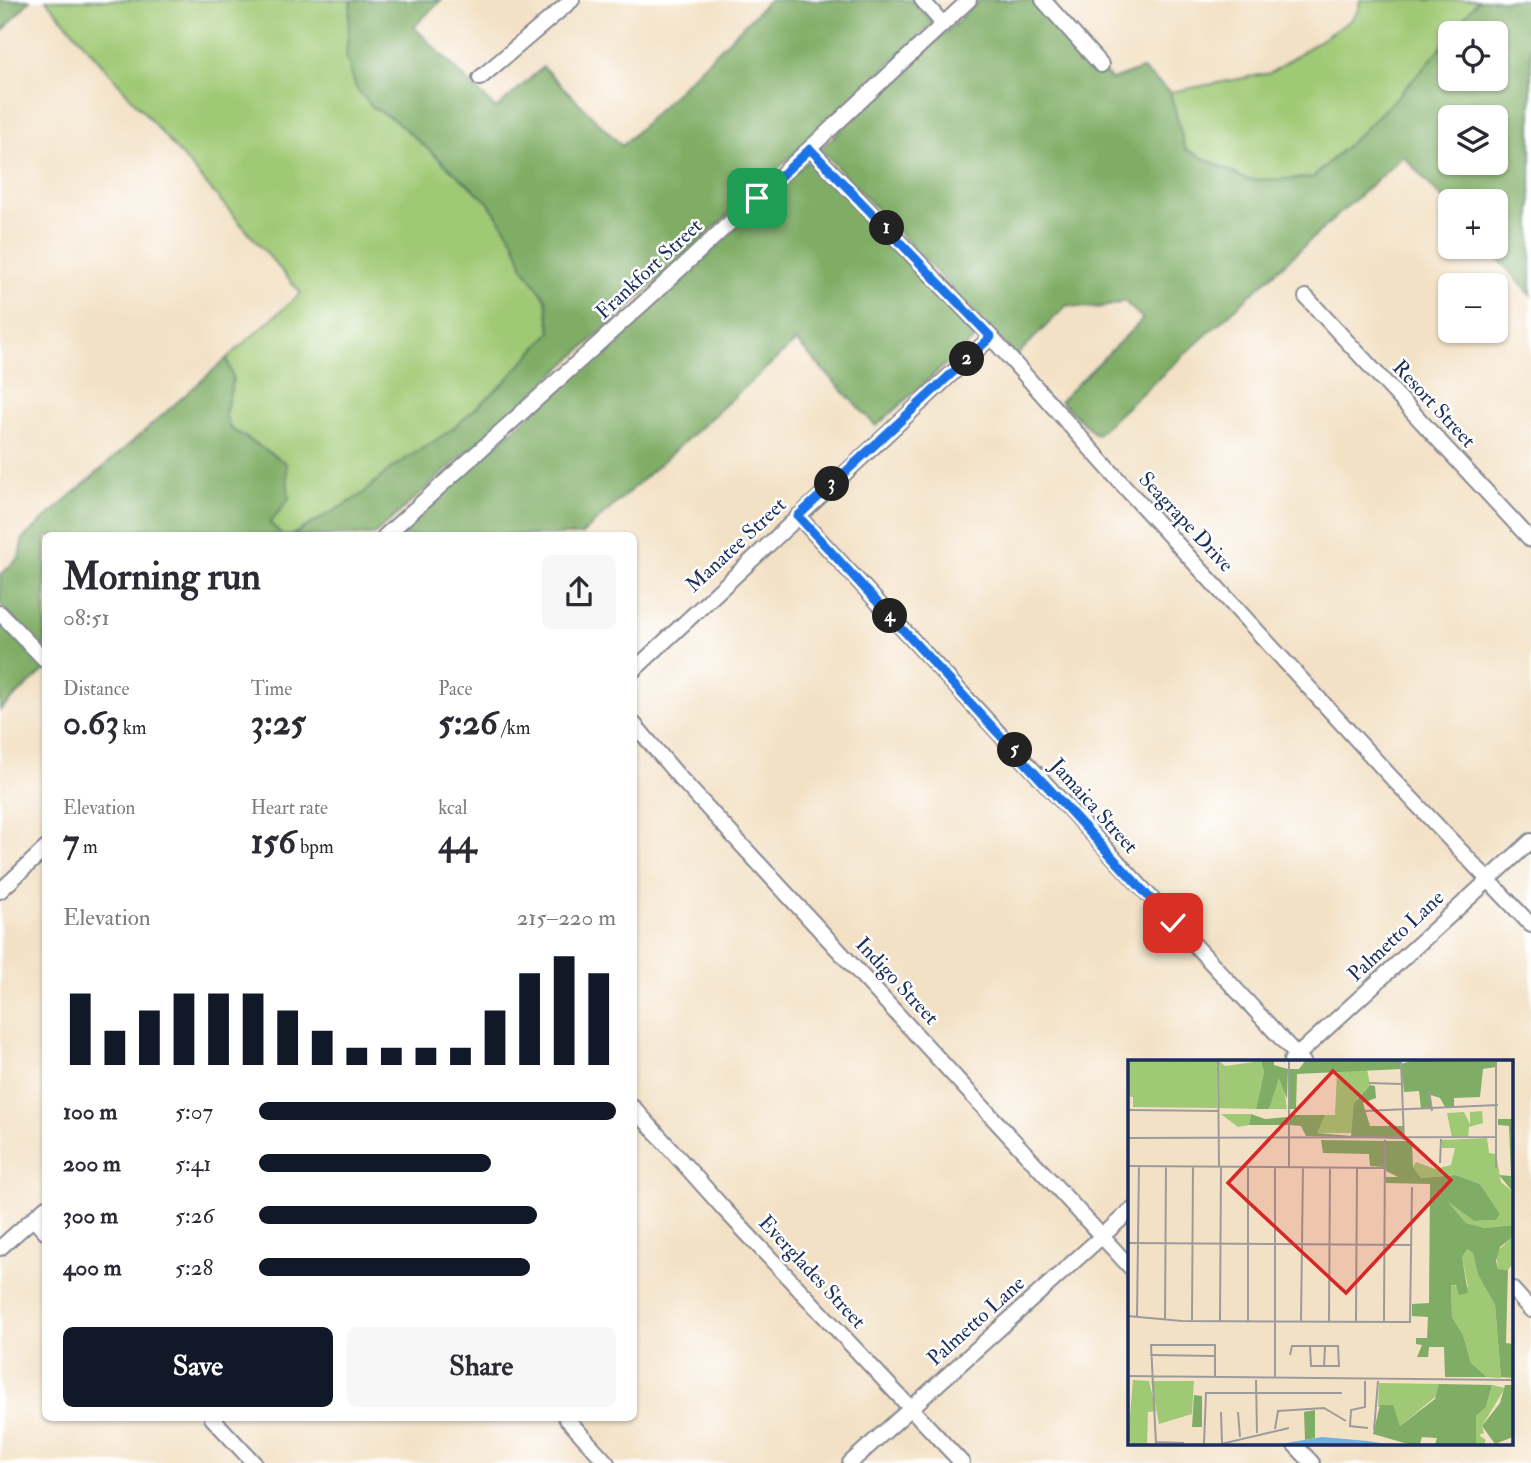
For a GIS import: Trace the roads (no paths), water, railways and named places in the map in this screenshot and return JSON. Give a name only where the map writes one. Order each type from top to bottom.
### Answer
[{"type":"street","points":[[480,78],[572,0]]},
{"type":"street","points":[[922,0],[943,24]]},
{"type":"street","name":"Frankfort Street","points":[[389,532],[631,315],[969,0]]},
{"type":"street","points":[[1044,0],[1101,65]]},
{"type":"street","name":"Seagrape Drive","points":[[810,149],[991,337],[1390,776],[1531,925]]},
{"type":"street","name":"Resort Street","points":[[1306,297],[1531,540]]},
{"type":"street","name":"Manatee Street","points":[[637,667],[991,337]]},
{"type":"street","name":"Jamaica Street","points":[[798,516],[1297,1060]]},
{"type":"street","points":[[0,612],[42,657]]},
{"type":"street","name":"Indigo Street","points":[[637,728],[680,778],[1128,1265]]},
{"type":"street","name":"Palmetto Lane","points":[[1297,1060],[1531,841]]},
{"type":"street","points":[[0,891],[42,852]]},
{"type":"street","name":"Everglades Street","points":[[637,1111],[724,1209],[962,1463]]},
{"type":"street","points":[[0,1248],[42,1211]]},
{"type":"street","name":"Palmetto Lane","points":[[850,1463],[1128,1213]]},
{"type":"street","points":[[33,1219],[42,1229]]},
{"type":"street","points":[[1514,1291],[1531,1310]]},
{"type":"street","points":[[215,1421],[254,1463]]},
{"type":"street","points":[[569,1421],[607,1463]]},
{"type":"street","points":[[1296,1446],[1312,1463]]}]
